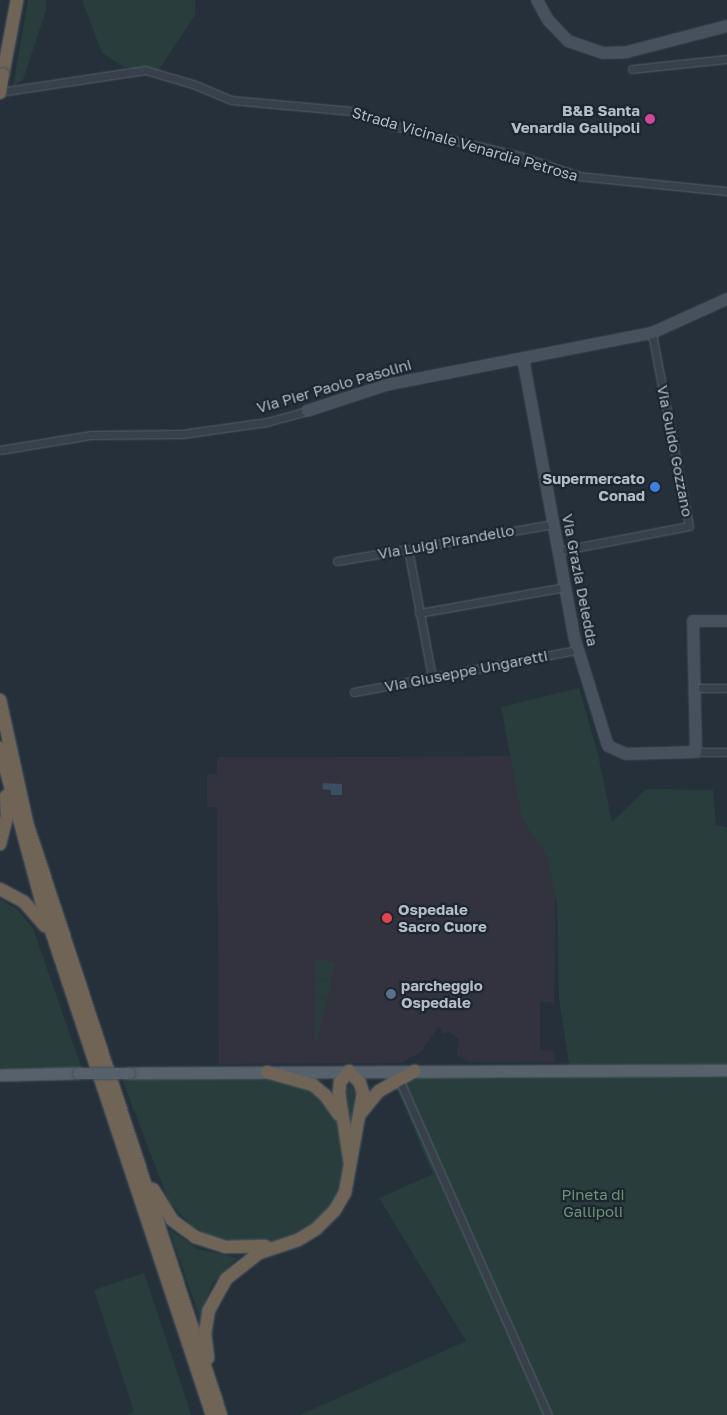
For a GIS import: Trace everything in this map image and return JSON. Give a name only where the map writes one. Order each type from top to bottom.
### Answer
[{"type":"highway","points":[[0,49],[10,0]]},
{"type":"highway","points":[[0,92],[17,0]]},
{"type":"highway","points":[[0,700],[27,823],[221,1415]]},
{"type":"highway","points":[[0,748],[4,769],[53,937],[212,1415]]},
{"type":"highway","points":[[0,844],[7,815],[4,769]]},
{"type":"highway","points":[[0,889],[24,902],[53,937]]},
{"type":"highway","points":[[227,1415],[206,1342],[209,1310],[215,1295],[244,1262],[306,1235],[326,1221],[338,1206],[348,1184],[362,1086],[348,1071],[339,1088],[350,1163]]},
{"type":"highway","points":[[358,1117],[379,1091],[416,1071]]},
{"type":"highway","points":[[267,1072],[312,1085],[335,1108],[346,1132]]},
{"type":"highway","points":[[118,1102],[130,1124],[157,1200],[183,1230],[208,1243],[238,1249],[260,1247],[306,1235]]},
{"type":"main road","points":[[0,1075],[348,1071],[727,1070]]},
{"type":"street","points":[[537,0],[548,20],[568,40],[603,53],[627,52],[727,26]]},
{"type":"street","points":[[632,69],[727,59]]},
{"type":"street","name":"Strada Vicinale Venardia Petrosa","points":[[0,92],[145,70],[193,84],[231,100],[352,111],[415,132],[520,156],[579,176],[727,191]]},
{"type":"street","name":"Via Pier Paolo Pasolini","points":[[0,450],[91,434],[182,434],[267,422],[307,411],[386,384],[652,333],[727,299]]},
{"type":"street","name":"Via Guido Gozzano","points":[[559,551],[689,526],[652,333]]},
{"type":"street","name":"Via Grazia Deledda","points":[[523,358],[577,650],[595,697],[604,741],[610,747],[626,754],[696,752]]},
{"type":"street","name":"Via Luigi Pirandello","points":[[337,561],[554,524]]},
{"type":"street","points":[[408,549],[432,677]]},
{"type":"street","points":[[420,613],[565,587]]},
{"type":"street","points":[[727,621],[694,621],[696,752],[727,752]]},
{"type":"street","name":"Via Giuseppe Ungaretti","points":[[354,692],[577,650]]},
{"type":"street","points":[[695,688],[727,688]]},
{"type":"street","points":[[399,1079],[548,1415]]},
{"type":"shaded area","name":"Ospedale Sacro Cuore","points":[[557,756],[554,1003],[540,1001],[540,1050],[555,1051],[555,1062],[467,1062],[457,1055],[459,1039],[449,1032],[444,1034],[438,1027],[422,1051],[402,1063],[219,1064],[217,807],[207,807],[207,774],[217,774],[217,757]]},
{"type":"green space","points":[[28,0],[46,0],[46,10],[23,80],[13,86]]},
{"type":"green space","points":[[82,0],[195,0],[195,15],[158,71],[124,67],[102,53]]},
{"type":"green space","name":"Pineta di Gallipoli","points":[[579,688],[598,754],[612,822],[646,789],[713,790],[716,825],[727,827],[727,1415],[300,1415],[466,1341],[379,1198],[433,1174],[395,1085],[428,1076],[550,1076],[569,1064],[559,999],[557,905],[548,858],[522,819],[501,707]]},
{"type":"green space","points":[[0,899],[18,910],[33,928],[82,1069],[0,1070]]},
{"type":"green space","points":[[315,960],[335,963],[331,981],[315,978]]},
{"type":"green space","points":[[315,979],[331,982],[327,998],[315,996]]},
{"type":"green space","points":[[315,997],[327,1000],[317,1042],[315,1041]]},
{"type":"green space","points":[[268,1077],[287,1079],[317,1093],[340,1124],[346,1148],[343,1182],[336,1202],[309,1227],[278,1240],[248,1245],[208,1235],[192,1226],[169,1202],[122,1079]]},
{"type":"green space","points":[[350,1084],[355,1092],[351,1122],[346,1089]]},
{"type":"green space","points":[[169,1229],[198,1249],[237,1258],[212,1284],[200,1319]]},
{"type":"green space","points":[[144,1273],[191,1415],[126,1415],[134,1412],[94,1290]]},
{"type":"water","points":[[323,783],[342,784],[342,795],[331,795],[331,790],[322,789]]},
{"type":"place","name":"B&B Santa Venardia Gallipoli","points":[[650,119]]},
{"type":"place","name":"Supermercato Conad","points":[[655,487]]},
{"type":"place","name":"Ospedale Sacro Cuore","points":[[387,918]]},
{"type":"place","name":"parcheggio Ospedale","points":[[391,994]]}]
